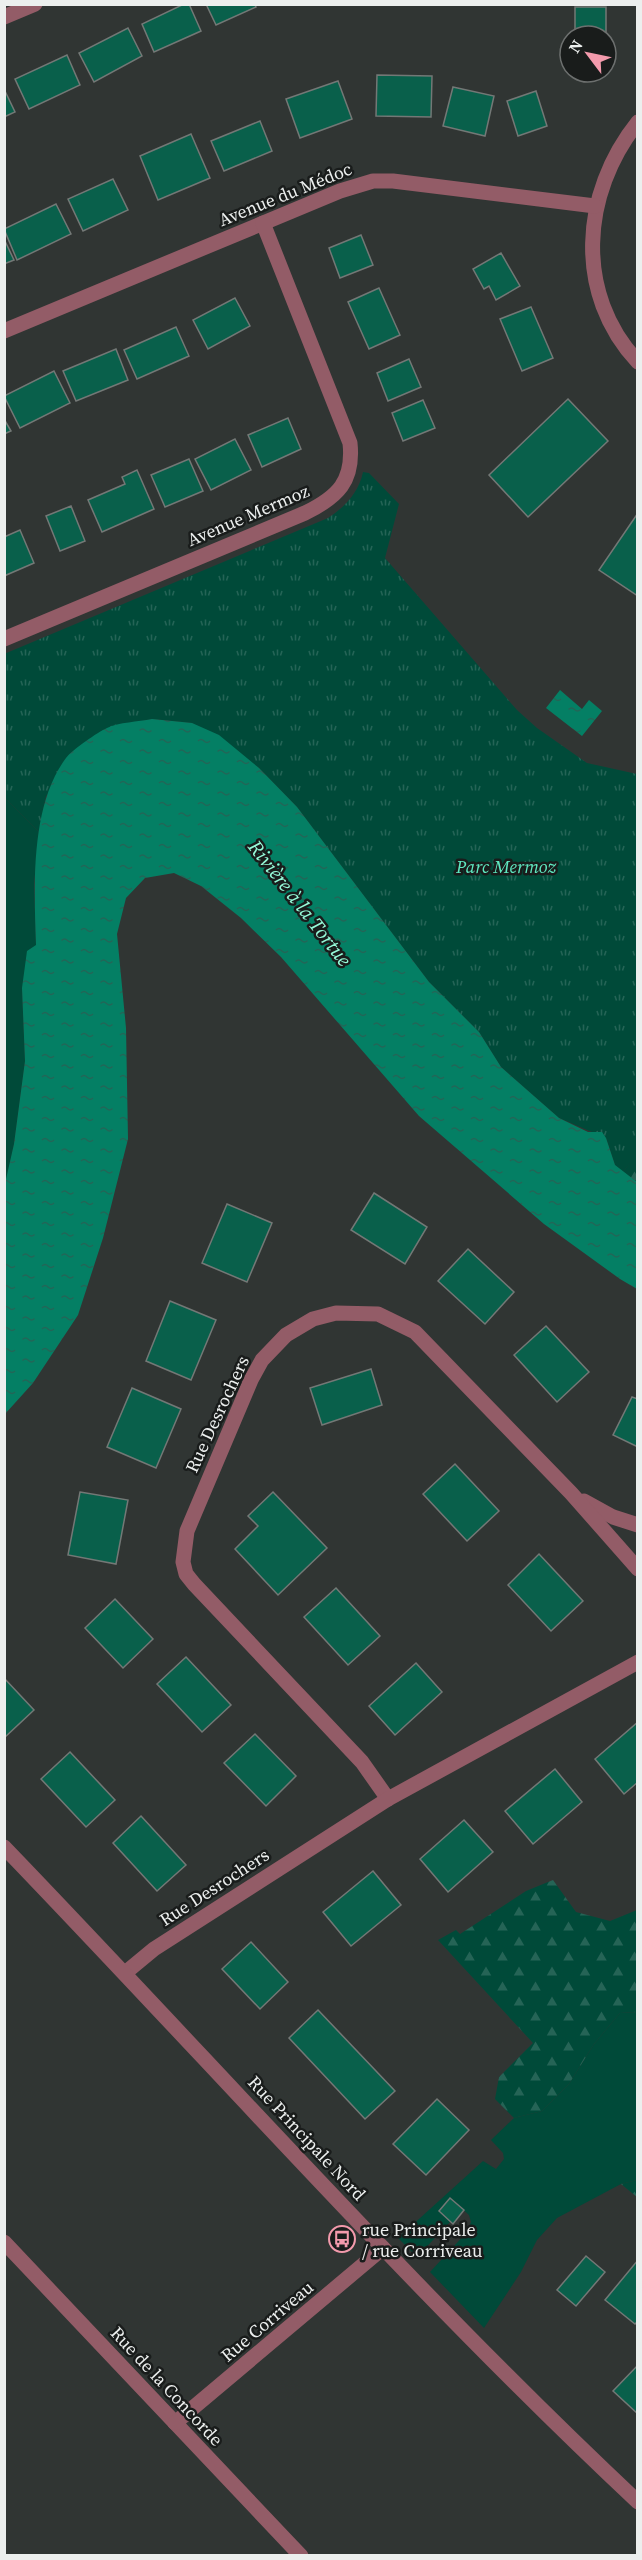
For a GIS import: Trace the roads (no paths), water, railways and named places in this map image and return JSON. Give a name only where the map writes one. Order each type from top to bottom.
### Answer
[{"type":"street","points":[[4,17],[35,4]]},
{"type":"street","points":[[638,122],[613,158],[595,206],[593,250],[602,307],[613,331],[638,362]]},
{"type":"street","name":"Avenue du Médoc","points":[[4,331],[340,191],[374,181],[410,182],[595,206]]},
{"type":"street","name":"Avenue Mermoz","points":[[4,639],[305,513],[327,501],[344,484],[349,470],[350,443],[263,223]]},
{"type":"street","name":"Rue Desrochers","points":[[387,1799],[362,1762],[194,1584],[186,1574],[183,1562],[187,1531],[251,1380],[262,1360],[286,1335],[313,1319],[336,1313],[378,1314],[415,1332],[572,1492],[638,1569]]},
{"type":"street","name":"Rue Desrochers","points":[[572,1492],[597,1509],[638,1525]]},
{"type":"street","name":"Rue Desrochers","points":[[125,1973],[154,1949],[387,1799],[638,1662]]},
{"type":"street","name":"Rue Principale Nord","points":[[4,1847],[383,2248],[556,2424],[638,2502]]},
{"type":"street","name":"Rue de la Concorde","points":[[4,2242],[301,2556]]},
{"type":"street","name":"Rue Corriveau","points":[[175,2423],[383,2248]]},
{"type":"water","points":[[560,690],[582,709],[589,700],[602,711],[582,736],[546,708]]},
{"type":"water","name":"Rivière à la Tortue","points":[[152,719],[192,723],[219,735],[259,768],[297,807],[429,982],[479,1032],[501,1067],[559,1118],[588,1132],[602,1132],[615,1165],[637,1182],[637,1289],[544,1224],[419,1116],[281,957],[241,918],[201,886],[174,873],[145,878],[126,898],[117,934],[126,1028],[128,1139],[103,1238],[78,1315],[33,1383],[5,1414],[4,1188],[14,1144],[25,1061],[22,988],[27,951],[36,945],[35,873],[40,823],[54,777],[69,755],[107,728]]},
{"type":"place","name":"rue Principale / rue Corriveau","points":[[342,2239]]},
{"type":"park label","name":"Parc Mermoz","points":[[506,866]]}]
